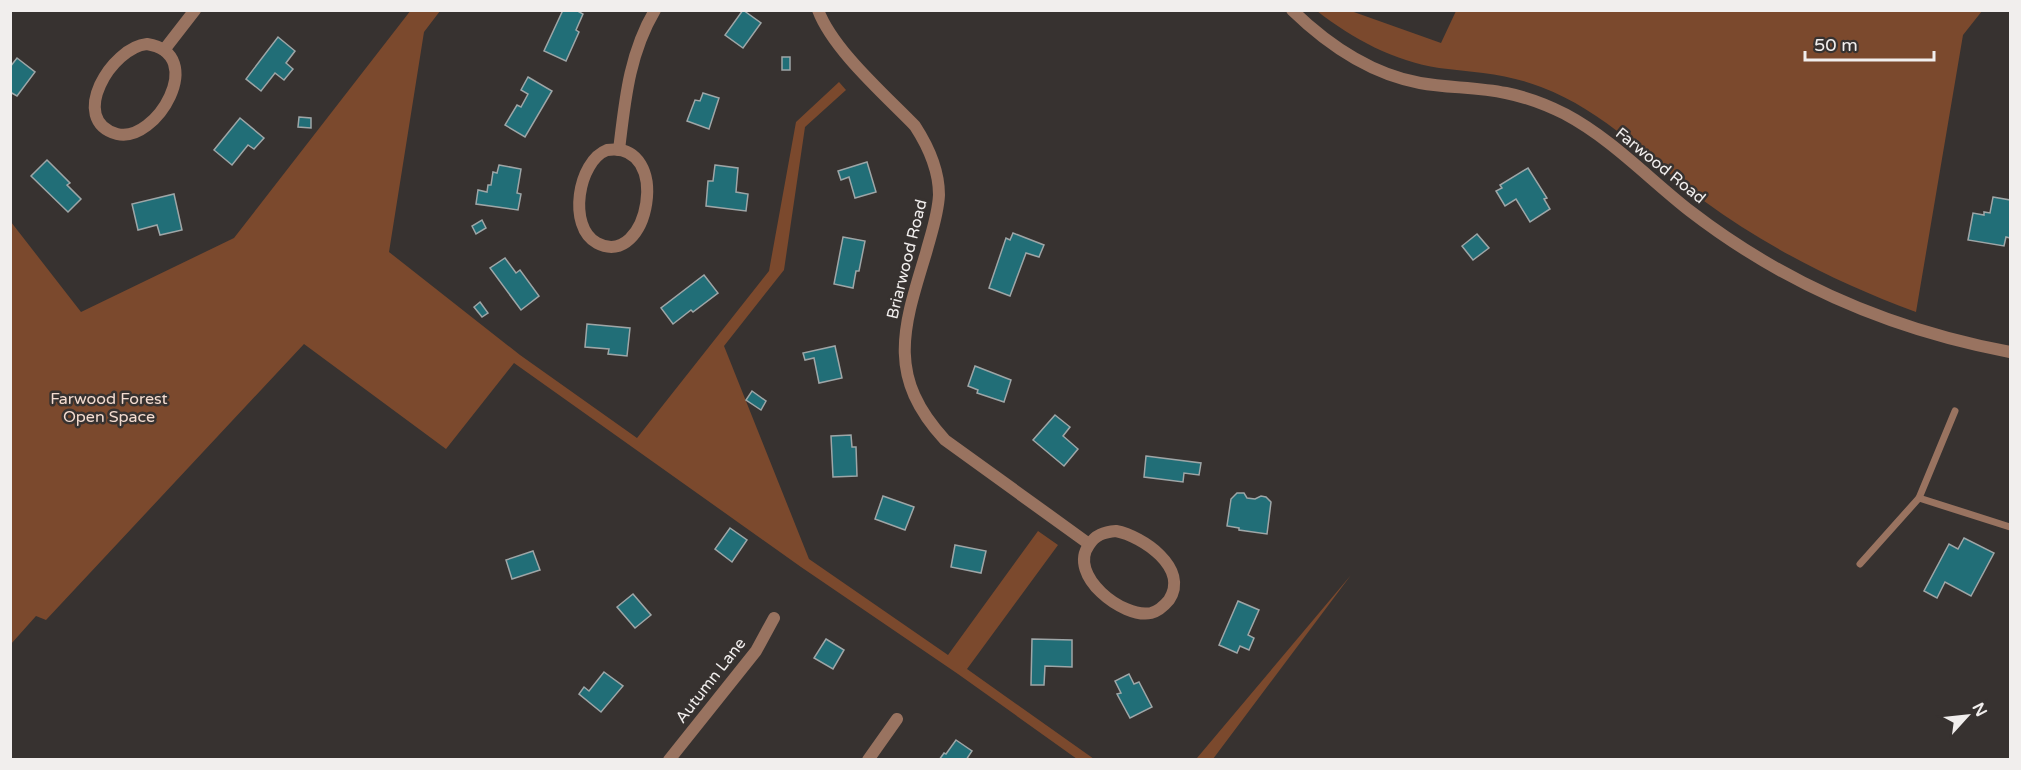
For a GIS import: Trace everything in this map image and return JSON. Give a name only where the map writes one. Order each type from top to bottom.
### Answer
[{"type":"street","points":[[164,50],[195,10]]},
{"type":"street","points":[[619,150],[629,72],[640,39],[655,10]]},
{"type":"street","name":"Briarwood Road","points":[[818,10],[822,21],[839,46],[915,126],[934,164],[939,193],[935,221],[905,328],[906,370],[920,408],[945,440],[1089,544]]},
{"type":"street","name":"Farwood Road","points":[[1292,10],[1338,48],[1389,75],[1422,84],[1506,93],[1547,105],[1566,115],[1602,138],[1713,228],[1781,272],[1830,297],[1881,318],[1930,334],[2010,352]]},
{"type":"street","points":[[147,44],[164,50],[175,64],[177,77],[173,90],[162,109],[136,133],[124,135],[107,129],[96,115],[94,102],[98,89],[109,70],[135,46],[147,44]]},
{"type":"street","points":[[607,150],[619,150],[636,157],[643,167],[646,180],[646,202],[641,224],[634,235],[625,243],[607,246],[591,239],[583,229],[580,216],[581,193],[586,172],[592,160],[607,150]]},
{"type":"street","points":[[1116,531],[1129,535],[1148,546],[1164,560],[1172,572],[1173,590],[1168,601],[1159,609],[1142,614],[1129,610],[1110,599],[1093,584],[1086,573],[1083,561],[1089,544],[1103,533],[1116,531]]},
{"type":"street","name":"Autumn Lane","points":[[669,759],[756,651],[774,618]]},
{"type":"street","points":[[868,759],[897,719]]},
{"type":"lane","points":[[1860,564],[1919,498],[1955,411]]},
{"type":"lane","points":[[1919,498],[2010,527]]},
{"type":"green space","name":"Farwood Forest Open Space","points":[[411,10],[440,11],[424,32],[389,252],[520,355],[637,438],[769,271],[796,122],[839,82],[846,90],[805,127],[784,270],[724,346],[809,559],[948,655],[1038,531],[1058,545],[967,669],[1094,759],[1077,759],[514,363],[446,449],[304,344],[46,620],[36,616],[11,644],[11,222],[81,312],[234,238]]},
{"type":"green space","points":[[1317,11],[1351,11],[1441,43],[1456,11],[1982,11],[1963,35],[1916,312],[1860,290],[1754,235],[1684,186],[1607,123],[1564,97],[1516,79],[1439,68],[1406,60],[1345,31]]},
{"type":"green space","points":[[1351,575],[1213,759],[1195,759],[1197,758]]},
{"type":"building","points":[[563,10],[576,10],[583,14],[576,30],[579,32],[566,61],[544,51]]},
{"type":"building","points":[[743,10],[761,23],[743,48],[725,35]]},
{"type":"building","points":[[278,37],[295,51],[286,63],[293,69],[284,80],[275,73],[261,91],[246,79]]},
{"type":"building","points":[[782,57],[790,57],[790,70],[782,70]]},
{"type":"building","points":[[17,58],[35,72],[17,96],[10,92],[10,67]]},
{"type":"building","points":[[528,77],[552,91],[525,137],[505,125],[517,105],[521,107],[528,94],[521,90]]},
{"type":"building","points":[[703,93],[719,98],[709,129],[687,121],[695,100],[700,101]]},
{"type":"building","points":[[299,117],[311,118],[311,128],[298,127]]},
{"type":"building","points":[[240,118],[264,138],[254,149],[248,145],[232,165],[214,150]]},
{"type":"building","points":[[47,160],[70,183],[67,185],[81,199],[68,212],[31,176]]},
{"type":"building","points":[[867,162],[876,192],[855,198],[849,177],[841,180],[838,171]]},
{"type":"building","points":[[499,165],[521,169],[517,193],[521,194],[518,210],[476,204],[478,190],[487,192],[488,185],[491,185],[493,172],[497,173]]},
{"type":"building","points":[[715,165],[738,168],[736,192],[748,194],[746,211],[706,206],[708,181],[713,181]]},
{"type":"building","points":[[1528,168],[1547,198],[1544,199],[1550,209],[1530,222],[1516,199],[1505,206],[1496,191],[1502,188],[1500,185]]},
{"type":"building","points":[[174,194],[182,230],[160,235],[157,225],[138,230],[132,204]]},
{"type":"building","points":[[1993,197],[2010,200],[2010,238],[2006,237],[2004,246],[1968,240],[1973,213],[1984,215],[1984,212],[1990,213]]},
{"type":"building","points":[[482,220],[486,228],[476,234],[472,226]]},
{"type":"building","points":[[1013,233],[1044,245],[1039,257],[1026,253],[1010,296],[989,288],[1006,238],[1010,240]]},
{"type":"building","points":[[1477,234],[1489,248],[1473,260],[1462,246]]},
{"type":"building","points":[[843,237],[865,241],[853,288],[834,284]]},
{"type":"building","points":[[505,258],[516,273],[520,270],[539,296],[521,310],[490,268]]},
{"type":"building","points":[[704,275],[718,293],[673,324],[661,308]]},
{"type":"building","points":[[480,302],[488,313],[482,317],[474,307]]},
{"type":"building","points":[[587,324],[630,328],[627,356],[608,354],[609,349],[585,347]]},
{"type":"building","points":[[835,346],[842,378],[819,383],[814,358],[805,360],[803,353]]},
{"type":"building","points":[[975,366],[1011,380],[1004,402],[977,393],[978,390],[968,386]]},
{"type":"building","points":[[752,391],[766,401],[761,410],[746,400]]},
{"type":"building","points":[[1055,415],[1070,427],[1063,436],[1078,449],[1064,466],[1033,440]]},
{"type":"building","points":[[851,435],[852,447],[856,447],[857,476],[833,477],[831,436]]},
{"type":"building","points":[[1146,456],[1201,463],[1199,475],[1184,473],[1183,482],[1144,477]]},
{"type":"building","points":[[1237,493],[1244,493],[1247,498],[1266,497],[1271,502],[1267,534],[1227,526],[1231,499]]},
{"type":"building","points":[[883,496],[914,507],[905,530],[875,519]]},
{"type":"building","points":[[730,528],[747,540],[732,562],[715,549]]},
{"type":"building","points":[[1964,538],[1994,553],[1971,596],[1945,582],[1937,598],[1924,591],[1949,544],[1958,549]]},
{"type":"building","points":[[955,545],[986,551],[981,573],[951,567]]},
{"type":"building","points":[[533,551],[540,570],[512,579],[506,560]]},
{"type":"building","points":[[633,594],[651,615],[635,628],[617,607]]},
{"type":"building","points":[[1238,601],[1259,610],[1248,635],[1254,638],[1249,650],[1240,646],[1237,653],[1219,645]]},
{"type":"building","points":[[826,639],[844,650],[833,669],[814,658]]},
{"type":"building","points":[[1032,639],[1072,640],[1072,667],[1045,666],[1044,685],[1031,685]]},
{"type":"building","points":[[604,672],[623,686],[601,712],[579,694],[584,687],[589,691]]},
{"type":"building","points":[[1129,674],[1134,684],[1139,682],[1152,707],[1130,718],[1117,694],[1121,693],[1115,681]]},
{"type":"building","points":[[956,740],[972,751],[966,760],[939,760],[944,753],[946,754]]}]
